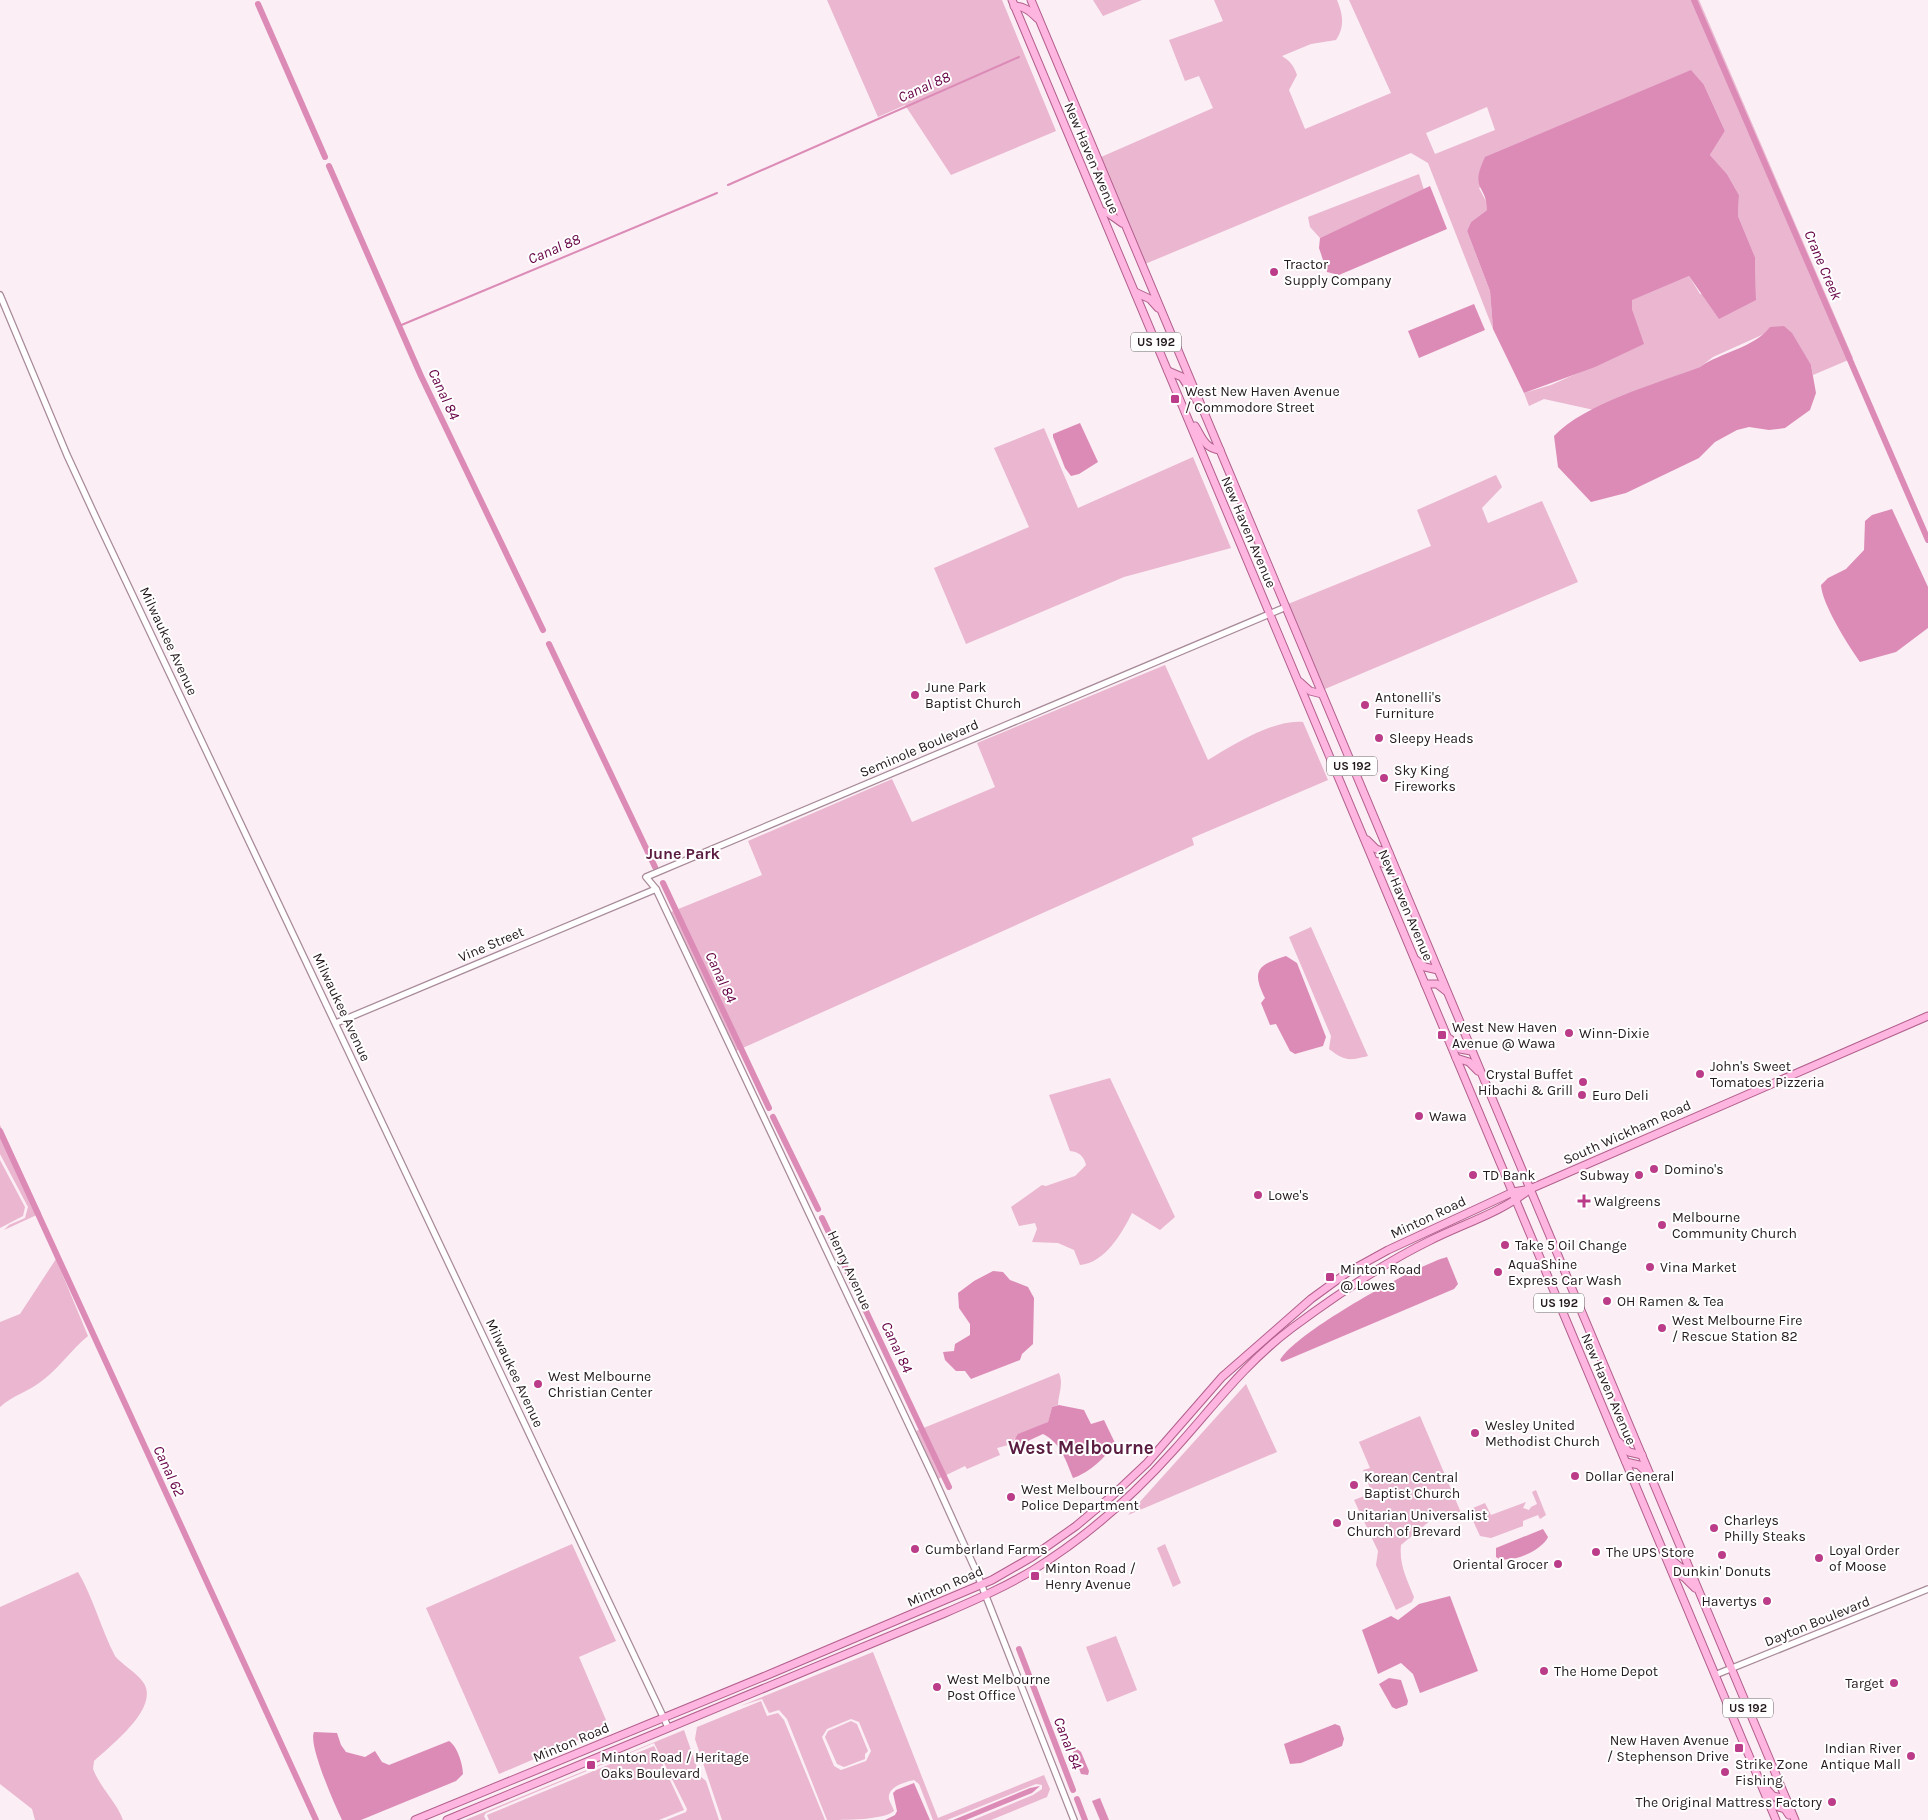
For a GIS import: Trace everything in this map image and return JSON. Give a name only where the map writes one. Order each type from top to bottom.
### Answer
[{"type":"main road","name":"New Haven Avenue","points":[[1031,0],[1642,1455],[1793,1820]]},
{"type":"main road","name":"New Haven Avenue","points":[[1013,3],[1776,1820]]},
{"type":"main road","points":[[1013,3],[1027,9],[1039,20]]},
{"type":"main road","points":[[1101,211],[1116,217],[1126,227]]},
{"type":"main road","points":[[1135,292],[1150,299],[1162,312]]},
{"type":"main road","points":[[1168,371],[1182,377],[1192,396],[1200,405]]},
{"type":"main road","points":[[1180,400],[1206,446],[1220,450]]},
{"type":"main road","points":[[1298,680],[1310,691],[1322,694]]},
{"type":"main road","points":[[1362,834],[1376,849],[1389,853]]},
{"type":"main road","points":[[1374,861],[1387,864],[1398,876]]},
{"type":"main road","points":[[1414,958],[1425,967],[1438,970]]},
{"type":"main road","points":[[1425,984],[1437,984],[1446,991]]},
{"type":"main road","name":"South Wickham Road","points":[[1530,1189],[1928,1016]]},
{"type":"main road","points":[[1446,1035],[1460,1049],[1471,1051]]},
{"type":"main road","points":[[1456,1058],[1469,1062],[1482,1074]]},
{"type":"main road","name":"Minton Road","points":[[415,1820],[981,1586],[1032,1557],[1076,1526],[1135,1475],[1222,1376],[1310,1299],[1348,1272],[1388,1250],[1512,1192],[1530,1189]]},
{"type":"main road","name":"Minton Road","points":[[448,1820],[985,1596],[1032,1570],[1098,1523],[1146,1480],[1221,1394],[1249,1365],[1290,1330],[1376,1270],[1428,1241],[1516,1201],[1530,1189]]},
{"type":"main road","points":[[1616,1438],[1629,1452],[1642,1455]]},
{"type":"main road","points":[[1626,1462],[1639,1465],[1650,1476]]},
{"type":"main road","points":[[1135,1475],[1146,1480]]},
{"type":"main road","points":[[1663,1551],[1673,1563],[1690,1571]]},
{"type":"main road","points":[[1672,1571],[1684,1577],[1699,1592]]},
{"type":"main road","points":[[1760,1782],[1773,1796],[1786,1800]]},
{"type":"main road","points":[[1770,1804],[1785,1809],[1793,1820]]},
{"type":"street","name":"Milwaukee Avenue","points":[[0,295],[67,455],[668,1727]]},
{"type":"street","name":"Seminole Boulevard","points":[[646,877],[1286,607]]},
{"type":"street","name":"Henry Avenue","points":[[646,877],[656,889],[933,1476],[981,1586],[1074,1820]]},
{"type":"street","name":"Vine Street","points":[[336,1023],[656,889]]},
{"type":"street","name":"Dayton Boulevard","points":[[1715,1675],[1928,1590]]},
{"type":"shaded area","points":[[827,0],[1002,0],[1056,131],[951,175],[905,105],[878,117]]},
{"type":"shaded area","points":[[1093,0],[1142,0],[1103,16]]},
{"type":"shaded area","points":[[1214,0],[1337,0],[1341,10],[1342,25],[1336,40],[1311,44],[1282,56],[1295,69],[1297,75],[1289,90],[1305,129],[1391,93],[1349,0],[1699,0],[1853,358],[1813,375],[1811,365],[1764,334],[1713,357],[1700,367],[1594,410],[1544,399],[1529,406],[1524,393],[1551,385],[1643,344],[1632,309],[1632,299],[1689,276],[1700,294],[1756,300],[1755,257],[1738,216],[1739,195],[1727,174],[1710,155],[1725,131],[1704,85],[1479,188],[1487,203],[1487,210],[1471,222],[1467,231],[1490,291],[1493,329],[1428,163],[1411,153],[1145,264],[1101,157],[1213,108],[1199,76],[1185,81],[1169,40],[1223,21]],"holes":[[[1487,107],[1495,130],[1435,154],[1426,133]]]},
{"type":"shaded area","points":[[1691,70],[1704,85],[1725,131],[1710,155],[1727,174],[1739,195],[1738,216],[1755,257],[1756,300],[1719,319],[1689,276],[1632,300],[1632,309],[1644,344],[1595,367],[1524,393],[1493,329],[1490,291],[1467,231],[1471,222],[1487,210],[1479,182],[1480,168],[1485,157]]},
{"type":"shaded area","points":[[1419,174],[1424,190],[1320,238],[1310,227],[1308,217]]},
{"type":"shaded area","points":[[1430,186],[1447,229],[1339,275],[1327,272],[1319,248],[1320,238]]},
{"type":"shaded area","points":[[1474,304],[1485,330],[1419,358],[1408,331]]},
{"type":"shaded area","points":[[1784,326],[1792,333],[1811,365],[1816,393],[1810,410],[1785,428],[1769,430],[1749,427],[1737,430],[1715,442],[1699,458],[1626,493],[1591,502],[1558,467],[1554,436],[1584,414],[1602,404],[1643,387],[1700,367],[1755,340],[1770,327]]},
{"type":"shaded area","points":[[1080,423],[1098,462],[1079,474],[1071,476],[1065,468],[1053,434]]},
{"type":"shaded area","points":[[1044,428],[1078,508],[1193,457],[1231,548],[1124,577],[966,644],[934,568],[1029,527],[994,448]]},
{"type":"shaded area","points":[[1496,475],[1502,487],[1482,508],[1488,523],[1542,501],[1578,582],[1325,689],[1288,604],[1431,546],[1417,510]]},
{"type":"shaded area","points":[[1892,509],[1928,587],[1928,628],[1896,652],[1860,662],[1831,613],[1822,593],[1821,585],[1828,578],[1846,569],[1864,550],[1865,521],[1872,515]]},
{"type":"shaded area","points":[[1165,665],[1208,760],[1254,734],[1279,725],[1303,722],[1328,780],[1192,838],[1194,845],[736,1051],[671,912],[762,875],[748,841],[892,779],[912,822],[995,787],[977,743]]},
{"type":"shaded area","points":[[1311,927],[1368,1056],[1347,1059],[1329,1049],[1331,1036],[1289,937]]},
{"type":"shaded area","points":[[1286,956],[1297,963],[1326,1037],[1323,1046],[1295,1054],[1290,1051],[1276,1024],[1270,1025],[1261,1003],[1265,998],[1258,981],[1258,975],[1263,966]]},
{"type":"shaded area","points":[[1110,1078],[1175,1217],[1160,1230],[1132,1213],[1118,1238],[1105,1253],[1089,1263],[1080,1265],[1074,1250],[1058,1243],[1032,1242],[1037,1229],[1035,1223],[1019,1226],[1011,1207],[1042,1185],[1046,1186],[1075,1176],[1086,1165],[1081,1155],[1070,1151],[1049,1095]]},
{"type":"shaded area","points":[[0,1125],[41,1213],[4,1230],[9,1225],[25,1218],[28,1207],[0,1154]]},
{"type":"shaded area","points":[[0,1160],[25,1207],[23,1216],[0,1228]]},
{"type":"shaded area","points":[[1447,1257],[1458,1284],[1454,1289],[1282,1362],[1280,1360],[1290,1348],[1330,1318],[1384,1286]]},
{"type":"shaded area","points":[[56,1259],[88,1336],[43,1380],[0,1407],[0,1322],[20,1314]]},
{"type":"shaded area","points":[[993,1271],[1003,1272],[1010,1280],[1028,1287],[1034,1298],[1033,1344],[1022,1354],[1020,1360],[971,1379],[965,1371],[956,1371],[945,1360],[943,1352],[954,1351],[955,1344],[970,1335],[970,1324],[959,1308],[958,1293],[974,1281]]},
{"type":"shaded area","points":[[1059,1373],[1061,1385],[1058,1405],[1052,1407],[1048,1422],[1014,1439],[1012,1444],[997,1448],[1000,1455],[967,1469],[965,1466],[938,1479],[916,1431]]},
{"type":"shaded area","points":[[1246,1384],[1277,1452],[1128,1515]]},
{"type":"shaded area","points":[[1059,1405],[1084,1410],[1091,1424],[1104,1420],[1115,1443],[1097,1464],[1073,1478],[1059,1447],[1043,1434],[1013,1448],[1012,1444],[1018,1434],[1048,1422],[1052,1407]]},
{"type":"shaded area","points":[[1420,1416],[1462,1515],[1457,1517],[1438,1514],[1401,1545],[1402,1565],[1414,1597],[1412,1602],[1396,1610],[1376,1565],[1378,1551],[1354,1500],[1372,1493],[1363,1470],[1370,1468],[1359,1442]]},
{"type":"shaded area","points":[[1536,1490],[1546,1515],[1540,1519],[1538,1515],[1523,1521],[1523,1526],[1491,1538],[1480,1536],[1468,1510],[1485,1503],[1491,1515],[1526,1502],[1523,1508],[1529,1510],[1537,1504],[1532,1492]]},
{"type":"shaded area","points":[[1543,1529],[1548,1537],[1545,1542],[1533,1551],[1508,1560],[1496,1557],[1496,1548]]},
{"type":"shaded area","points":[[572,1544],[616,1641],[579,1657],[609,1727],[499,1774],[426,1608]]},
{"type":"shaded area","points":[[1165,1544],[1181,1583],[1173,1587],[1157,1548]]},
{"type":"shaded area","points":[[78,1572],[115,1656],[140,1678],[147,1692],[140,1714],[132,1725],[94,1761],[93,1769],[96,1776],[123,1820],[35,1820],[32,1809],[0,1784],[0,1607]]},
{"type":"shaded area","points":[[1450,1596],[1478,1671],[1420,1693],[1413,1674],[1401,1663],[1378,1674],[1362,1630],[1391,1616],[1398,1620],[1419,1604]]},
{"type":"shaded area","points":[[1116,1636],[1137,1690],[1107,1702],[1086,1647]]},
{"type":"shaded area","points":[[873,1652],[938,1818],[1044,1775],[1050,1789],[1047,1797],[991,1820],[973,1820],[1033,1795],[1042,1789],[1042,1785],[1036,1784],[947,1820],[933,1820],[919,1784],[914,1780],[897,1786],[891,1791],[889,1799],[894,1811],[889,1814],[863,1819],[827,1820],[787,1719],[779,1710],[769,1713],[762,1699],[740,1706]],"holes":[[[851,1719],[859,1722],[871,1751],[866,1761],[841,1770],[834,1766],[822,1737],[827,1729]]]},
{"type":"shaded area","points":[[1389,1678],[1401,1680],[1408,1701],[1407,1705],[1396,1709],[1392,1707],[1379,1684]]},
{"type":"shaded area","points":[[761,1701],[767,1716],[778,1713],[784,1720],[825,1820],[722,1820],[695,1739],[697,1727]]},
{"type":"shaded area","points":[[851,1721],[857,1724],[868,1751],[865,1754],[865,1759],[844,1767],[837,1764],[825,1737],[828,1731]]},
{"type":"shaded area","points":[[1335,1724],[1340,1726],[1344,1739],[1342,1746],[1301,1763],[1290,1764],[1284,1744]]},
{"type":"shaded area","points":[[684,1730],[700,1776],[706,1781],[719,1820],[666,1820],[686,1812],[687,1809],[654,1743],[486,1813],[484,1816],[486,1820],[465,1820]]},
{"type":"shaded area","points":[[314,1732],[337,1733],[341,1745],[346,1752],[365,1757],[375,1751],[382,1762],[389,1765],[449,1741],[455,1747],[459,1756],[463,1774],[456,1781],[361,1820],[342,1820],[318,1762],[313,1739]]},
{"type":"shaded area","points":[[654,1746],[684,1810],[659,1820],[489,1820],[487,1815]]},
{"type":"shaded area","points":[[1077,1749],[1081,1752],[1089,1771],[1088,1775],[1081,1774],[1073,1752]]},
{"type":"shaded area","points":[[914,1783],[930,1820],[885,1820],[895,1815],[897,1811],[893,1793]]},
{"type":"shaded area","points":[[1040,1786],[1032,1793],[966,1820],[953,1820],[1030,1788]]},
{"type":"shaded area","points":[[1100,1798],[1109,1820],[1100,1820],[1092,1801]]},
{"type":"waterway","name":"Crane Creek","points":[[1694,0],[1928,540]]},
{"type":"waterway","name":"Canal 84","points":[[258,4],[325,157]]},
{"type":"waterway","name":"Canal 88","points":[[728,185],[1019,57]]},
{"type":"waterway","name":"Canal 84","points":[[329,166],[421,376],[543,630]]},
{"type":"waterway","name":"Canal 88","points":[[399,326],[717,193]]},
{"type":"waterway","name":"Canal 84","points":[[549,644],[655,867]]},
{"type":"waterway","name":"Canal 84","points":[[663,883],[769,1108]]},
{"type":"waterway","name":"Canal 84","points":[[773,1117],[818,1209]]},
{"type":"waterway","name":"Canal 62","points":[[0,1131],[316,1820]]},
{"type":"waterway","name":"Canal 84","points":[[822,1218],[949,1487]]},
{"type":"waterway","name":"Canal 84","points":[[1019,1649],[1073,1790]]},
{"type":"waterway","name":"Canal 84","points":[[1077,1799],[1085,1820]]},
{"type":"place","name":"Tractor Supply Company","points":[[1274,272]]},
{"type":"place","name":"West New Haven Avenue / Commodore Street","points":[[1175,399]]},
{"type":"place","name":"June Park Baptist Church","points":[[915,695]]},
{"type":"place","name":"Antonelli's Furniture","points":[[1365,705]]},
{"type":"place","name":"Sleepy Heads","points":[[1379,738]]},
{"type":"place","name":"Sky King Fireworks","points":[[1384,778]]},
{"type":"place","name":"Winn-Dixie","points":[[1569,1033]]},
{"type":"place","name":"West New Haven Avenue @ Wawa","points":[[1442,1035]]},
{"type":"place","name":"John's Sweet Tomatoes Pizzeria","points":[[1700,1074]]},
{"type":"place","name":"Crystal Buffet Hibachi & Grill","points":[[1583,1082]]},
{"type":"place","name":"Euro Deli","points":[[1582,1095]]},
{"type":"place","name":"Wawa","points":[[1419,1116]]},
{"type":"place","name":"Domino's","points":[[1654,1169]]},
{"type":"place","name":"TD Bank","points":[[1473,1175]]},
{"type":"place","name":"Subway","points":[[1639,1175]]},
{"type":"place","name":"Lowe's","points":[[1258,1195]]},
{"type":"place","name":"Walgreens","points":[[1584,1201]]},
{"type":"place","name":"Melbourne Community Church","points":[[1662,1225]]},
{"type":"place","name":"Take 5 Oil Change","points":[[1505,1245]]},
{"type":"place","name":"Vina Market","points":[[1650,1267]]},
{"type":"place","name":"AquaShine Express Car Wash","points":[[1498,1272]]},
{"type":"place","name":"Minton Road @ Lowes","points":[[1330,1277]]},
{"type":"place","name":"OH Ramen & Tea","points":[[1607,1301]]},
{"type":"place","name":"West Melbourne Fire / Rescue Station 82","points":[[1662,1328]]},
{"type":"place","name":"West Melbourne Christian Center","points":[[538,1384]]},
{"type":"place","name":"Wesley United Methodist Church","points":[[1475,1433]]},
{"type":"place","name":"Dollar General","points":[[1575,1476]]},
{"type":"place","name":"Korean Central Baptist Church","points":[[1354,1485]]},
{"type":"place","name":"West Melbourne Police Department","points":[[1011,1497]]},
{"type":"place","name":"Unitarian Universalist Church of Brevard","points":[[1337,1523]]},
{"type":"place","name":"Charleys Philly Steaks","points":[[1714,1528]]},
{"type":"place","name":"Cumberland Farms","points":[[915,1549]]},
{"type":"place","name":"The UPS Store","points":[[1596,1552]]},
{"type":"place","name":"Dunkin' Donuts","points":[[1722,1555]]},
{"type":"place","name":"Loyal Order of Moose","points":[[1819,1558]]},
{"type":"place","name":"Oriental Grocer","points":[[1558,1564]]},
{"type":"place","name":"Minton Road / Henry Avenue","points":[[1035,1576]]},
{"type":"place","name":"Havertys","points":[[1767,1601]]},
{"type":"place","name":"The Home Depot","points":[[1544,1671]]},
{"type":"place","name":"Target","points":[[1894,1683]]},
{"type":"place","name":"West Melbourne Post Office","points":[[937,1687]]},
{"type":"place","name":"New Haven Avenue / Stephenson Drive","points":[[1739,1748]]},
{"type":"place","name":"Indian River Antique Mall","points":[[1911,1756]]},
{"type":"place","name":"Minton Road / Heritage Oaks Boulevard","points":[[591,1765]]},
{"type":"place","name":"Strike Zone Fishing","points":[[1725,1772]]},
{"type":"place","name":"The Original Mattress Factory","points":[[1832,1802]]},
{"type":"district","name":"June Park","points":[[683,853]]},
{"type":"district","name":"West Melbourne","points":[[1081,1447]]}]
